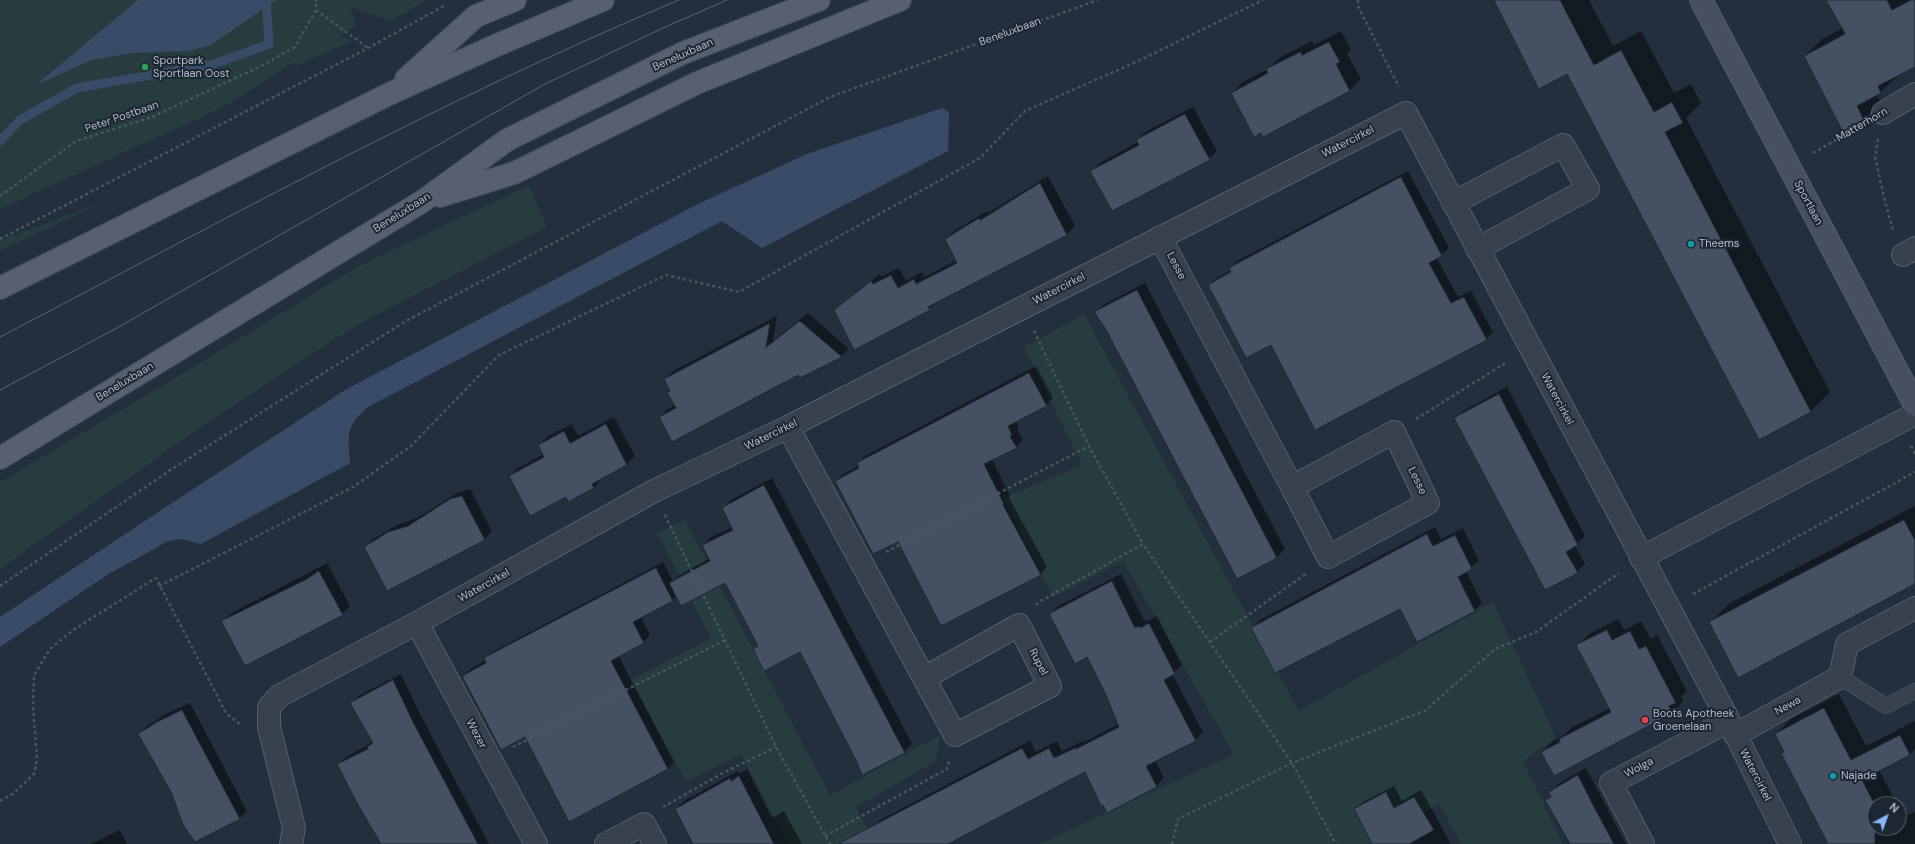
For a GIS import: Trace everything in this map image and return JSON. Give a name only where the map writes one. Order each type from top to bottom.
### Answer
[{"type":"main road","points":[[388,94],[476,16],[515,0]]},
{"type":"main road","points":[[0,288],[388,94],[497,45],[603,0]]},
{"type":"main road","name":"Beneluxbaan","points":[[0,458],[423,201],[507,140],[683,53],[819,0]]},
{"type":"main road","points":[[423,201],[514,173],[697,83],[900,0]]},
{"type":"street","name":"Sportlaan","points":[[1701,0],[1915,405]]},
{"type":"street","name":"Matterhorn","points":[[1883,113],[1915,94]]},
{"type":"street","name":"Watercirkel","points":[[291,844],[294,828],[269,727],[269,707],[279,696],[417,623],[654,491],[788,427],[1406,113],[1732,728],[1790,844]]},
{"type":"street","points":[[1453,203],[1563,145],[1588,189],[1478,249]]},
{"type":"street","name":"Lesse","points":[[1160,237],[1328,557],[1428,503],[1394,432]]},
{"type":"street","points":[[1641,558],[1915,414]]},
{"type":"street","points":[[788,427],[955,735]]},
{"type":"street","points":[[1292,487],[1394,432]]},
{"type":"street","points":[[1840,677],[1847,644],[1915,608]]},
{"type":"street","name":"Wezer","points":[[417,623],[536,844]]},
{"type":"street","points":[[924,678],[1019,625]]},
{"type":"street","name":"Rupel","points":[[955,735],[1050,686],[1019,625]]},
{"type":"street","name":"Newa","points":[[1732,728],[1840,677]]},
{"type":"street","name":"Wolga","points":[[1643,844],[1611,783],[1732,728]]},
{"type":"street","points":[[606,844],[644,824],[655,844]]},
{"type":"lane","points":[[1840,677],[1886,706],[1915,691]]},
{"type":"path","name":"Peter Postbaan","points":[[0,196],[76,141],[152,117],[261,66],[296,47],[316,10],[316,0]]},
{"type":"path","name":"Beneluxbaan","points":[[0,586],[172,470],[406,321],[830,97],[1098,0]]},
{"type":"path","points":[[159,586],[353,488],[411,446],[499,355],[666,275],[739,292],[980,158],[1025,111],[1136,62],[1263,0]]},
{"type":"path","points":[[1358,0],[1358,6],[1399,86],[1406,113]]},
{"type":"path","points":[[0,239],[368,48],[448,4]]},
{"type":"path","points":[[316,10],[368,48]]},
{"type":"path","points":[[1883,113],[1875,157],[1885,202],[1898,245],[1909,252]]},
{"type":"path","name":"Matterhorn","points":[[1809,156],[1883,113]]},
{"type":"path","points":[[1022,308],[1088,446],[1143,544],[1292,763],[1336,844]]},
{"type":"path","points":[[1394,432],[1530,348]]},
{"type":"path","points":[[862,564],[1088,446]]},
{"type":"path","points":[[1668,608],[1915,472]]},
{"type":"path","points":[[654,491],[776,747],[830,844]]},
{"type":"path","points":[[1019,625],[1039,602],[1143,544]]},
{"type":"path","points":[[1210,642],[1328,557]]},
{"type":"path","points":[[1172,844],[1178,819],[1292,763],[1426,710],[1495,649],[1536,632],[1641,558]]},
{"type":"path","points":[[0,801],[14,793],[34,774],[37,759],[33,707],[34,675],[50,649],[73,630],[156,578],[226,713],[275,753]]},
{"type":"path","points":[[490,759],[725,640]]},
{"type":"path","points":[[825,836],[947,769],[955,735]]},
{"type":"path","points":[[644,824],[665,805],[721,774],[776,747]]},
{"type":"green space","name":"Sportpark Sportlaan Oost","points":[[0,0],[427,0],[391,21],[350,7],[356,25],[340,35],[352,41],[296,66],[297,61],[222,108],[0,209]]},
{"type":"green space","points":[[529,185],[547,227],[357,325],[211,420],[0,569],[0,482],[177,377],[357,267]]},
{"type":"green space","points":[[105,201],[0,251],[0,240]]},
{"type":"green space","points":[[1084,314],[1299,711],[1493,602],[1556,738],[1523,761],[1563,844],[1461,844],[1439,804],[1368,844],[1039,844],[1234,754],[1123,561],[1053,597],[1003,498],[1082,465],[1024,347]]},
{"type":"green space","points":[[685,520],[830,795],[940,735],[936,761],[856,807],[875,844],[788,844],[741,754],[686,782],[631,680],[711,638],[657,533]]},
{"type":"water","points":[[138,0],[276,0],[211,45],[188,51],[132,53],[92,60],[36,85]]},
{"type":"water","points":[[942,108],[949,112],[948,151],[762,248],[722,221],[368,407],[355,420],[350,432],[350,463],[201,544],[181,539],[168,541],[107,575],[0,647],[0,617],[345,390],[700,203],[807,154]]},
{"type":"building","name":"Theems","points":[[1494,0],[1560,0],[1594,65],[1621,50],[1654,112],[1672,102],[1683,123],[1665,132],[1811,412],[1759,440],[1567,74],[1539,89]]},
{"type":"building","points":[[1826,0],[1887,0],[1892,10],[1911,0],[1915,0],[1915,67],[1878,86],[1881,93],[1857,106],[1864,120],[1843,132],[1804,56],[1845,34]]},
{"type":"building","points":[[1329,42],[1340,62],[1336,64],[1350,91],[1263,137],[1261,133],[1254,137],[1231,93],[1268,73],[1266,69],[1300,52],[1302,55]]},
{"type":"building","points":[[1185,114],[1210,160],[1112,211],[1090,171],[1139,145],[1136,140]]},
{"type":"building","points":[[1401,177],[1442,256],[1429,263],[1451,303],[1464,297],[1487,340],[1315,430],[1271,345],[1246,358],[1208,285],[1231,272],[1229,268]]},
{"type":"building","points":[[1040,183],[1067,235],[928,307],[930,310],[854,350],[834,310],[871,281],[873,284],[891,275],[898,288],[914,279],[916,284],[957,263],[945,239],[979,218],[980,220]]},
{"type":"building","points":[[1137,290],[1277,558],[1237,579],[1105,328],[1094,312]]},
{"type":"building","points":[[800,321],[842,357],[800,378],[798,375],[672,442],[659,417],[676,408],[667,392],[670,391],[664,379],[770,323],[766,347]]},
{"type":"building","points":[[1029,373],[1047,406],[1008,426],[1012,435],[1010,436],[1017,448],[984,464],[1004,504],[1003,505],[1041,575],[941,626],[898,542],[873,554],[835,481],[859,468],[857,463]]},
{"type":"building","points":[[1499,394],[1578,545],[1566,552],[1578,573],[1545,590],[1454,418]]},
{"type":"building","points":[[606,424],[627,465],[592,484],[594,488],[568,502],[566,497],[530,516],[509,476],[544,457],[538,445],[564,431],[570,443]]},
{"type":"building","points":[[764,485],[905,753],[862,775],[857,762],[800,652],[764,671],[753,649],[758,646],[725,583],[681,606],[669,583],[710,561],[702,545],[733,530],[722,508]]},
{"type":"building","points":[[462,496],[485,540],[387,591],[364,547],[388,532],[408,526],[450,499]]},
{"type":"building","points":[[1904,520],[1915,540],[1915,584],[1738,678],[1709,622]]},
{"type":"building","points":[[1427,534],[1433,546],[1455,535],[1472,569],[1458,577],[1475,611],[1417,642],[1400,609],[1275,673],[1251,628]]},
{"type":"building","points":[[656,568],[673,601],[633,622],[644,643],[611,661],[668,769],[569,822],[525,737],[501,750],[462,676],[486,663],[484,658]]},
{"type":"building","points":[[319,571],[343,615],[245,666],[221,621],[305,580]]},
{"type":"building","points":[[1112,581],[1135,628],[1139,626],[1140,628],[1149,623],[1175,674],[1164,680],[1196,741],[1146,766],[1157,787],[1107,813],[1103,805],[1101,806],[1085,772],[948,844],[838,844],[1022,748],[1028,759],[1049,748],[1054,758],[1075,748],[1076,749],[1119,727],[1106,695],[1087,657],[1075,664],[1049,614]]},
{"type":"building","points":[[1607,630],[1612,640],[1630,631],[1639,649],[1646,646],[1676,703],[1669,706],[1673,713],[1554,776],[1541,752],[1560,742],[1559,739],[1611,712],[1576,645]]},
{"type":"building","points":[[393,680],[413,722],[478,844],[381,844],[357,803],[337,764],[368,749],[367,747],[373,743],[350,703]]},
{"type":"building","name":"Najade","points":[[1824,708],[1851,760],[1900,735],[1910,755],[1862,780],[1870,796],[1867,796],[1867,836],[1875,836],[1875,844],[1828,844],[1781,753],[1784,752],[1775,734]]},
{"type":"building","points":[[182,710],[240,819],[195,842],[183,825],[172,794],[138,734],[157,722]]},
{"type":"building","points":[[1578,775],[1614,844],[1570,844],[1545,800],[1551,797],[1549,792]]},
{"type":"building","points":[[739,776],[774,844],[693,844],[675,809],[730,778],[731,781]]},
{"type":"building","points":[[1386,792],[1394,808],[1414,797],[1434,830],[1409,844],[1372,844],[1354,809]]},
{"type":"waterway","points":[[0,141],[20,120],[77,88],[214,64],[269,44],[266,0]]},
{"type":"tram line","points":[[0,337],[336,161],[420,119],[592,38],[679,0]]},
{"type":"tram line","points":[[0,390],[115,329],[545,84],[663,28],[727,0]]},
{"type":"place","name":"Sportpark Sportlaan Oost","points":[[145,67]]},
{"type":"place","name":"Theems","points":[[1691,244]]},
{"type":"place","name":"Boots Apotheek Groenelaan","points":[[1645,720]]},
{"type":"place","name":"Najade","points":[[1833,776]]}]
